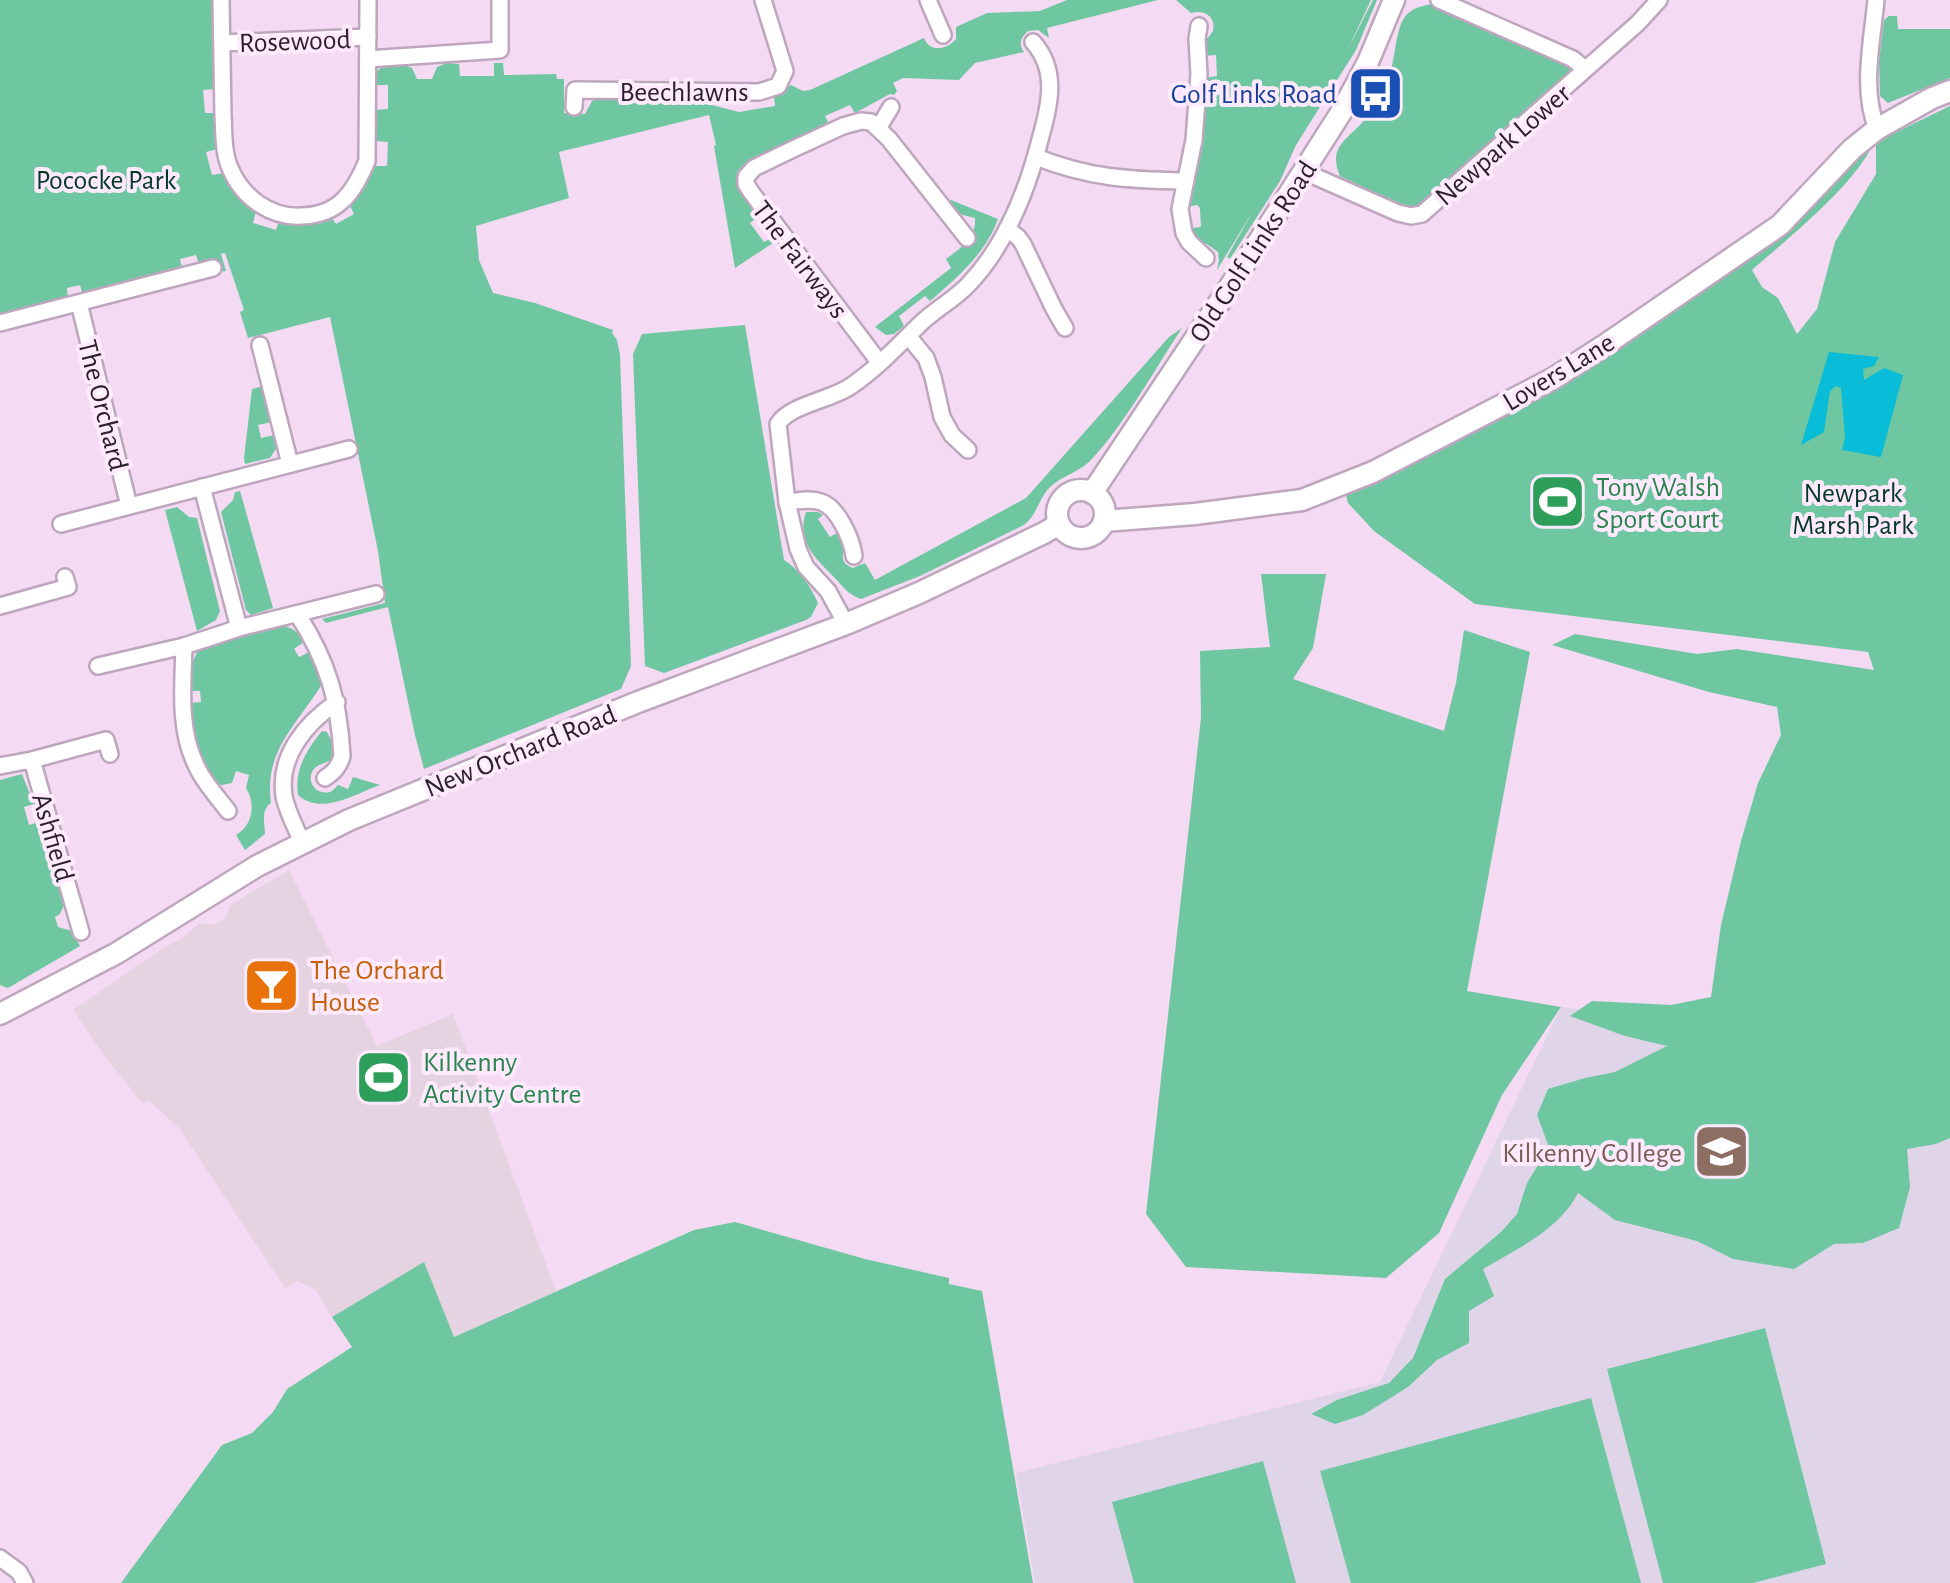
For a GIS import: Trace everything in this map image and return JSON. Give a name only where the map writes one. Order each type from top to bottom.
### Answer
[{"type":"street","name":"Rosewood","points":[[221,0],[224,125],[229,166],[256,204],[278,214],[302,216],[324,212],[344,201],[368,161],[368,0]]},
{"type":"street","name":"Rosewood","points":[[368,59],[500,50],[500,0]]},
{"type":"street","name":"Beechlawns","points":[[574,107],[575,90],[759,92],[778,86],[785,70],[762,0]]},
{"type":"street","points":[[928,0],[943,35]]},
{"type":"street","name":"Old Golf Links Road","points":[[1092,493],[1305,172],[1368,62],[1394,0]]},
{"type":"street","name":"Newpark Lower","points":[[1438,0],[1586,68]]},
{"type":"street","name":"Newpark Lower","points":[[1305,172],[1398,213],[1422,214],[1491,156],[1659,0]]},
{"type":"street","points":[[1876,0],[1869,111],[1877,129]]},
{"type":"street","points":[[1199,26],[1194,140],[1180,210],[1184,233],[1206,258]]},
{"type":"street","name":"Rosewood","points":[[222,43],[368,37]]},
{"type":"street","points":[[846,624],[828,592],[802,560],[777,433],[781,418],[850,387],[955,298],[987,262],[1006,229],[1036,157],[1050,94],[1049,70],[1033,42]]},
{"type":"street","name":"Lovers Lane","points":[[1104,522],[1302,500],[1390,463],[1554,378],[1662,307],[1780,225],[1852,148],[1877,129],[1950,91]]},
{"type":"street","points":[[891,107],[879,127],[967,238]]},
{"type":"street","name":"The Fairways","points":[[879,127],[861,120],[843,126],[754,168],[746,177],[746,184],[879,362]]},
{"type":"street","points":[[1036,157],[1092,175],[1184,180]]},
{"type":"street","points":[[1006,229],[1023,244],[1065,328]]},
{"type":"street","name":"The Orchard","points":[[0,323],[213,268]]},
{"type":"street","name":"The Orchard","points":[[78,303],[128,506]]},
{"type":"street","points":[[909,337],[926,358],[934,377],[942,418],[968,450]]},
{"type":"street","points":[[260,345],[290,464]]},
{"type":"street","name":"The Orchard","points":[[61,524],[349,449]]},
{"type":"street","points":[[202,487],[239,628]]},
{"type":"street","points":[[1078,490],[1092,493],[1102,502],[1104,522],[1096,534],[1082,538],[1068,534],[1059,524],[1058,509],[1065,496],[1078,490]]},
{"type":"street","points":[[788,502],[808,500],[828,506],[851,537],[854,556]]},
{"type":"street","name":"New Orchard Road","points":[[0,1014],[116,953],[257,866],[348,820],[550,737],[846,624],[920,593],[1059,524]]},
{"type":"street","points":[[0,605],[68,587],[65,577]]},
{"type":"street","points":[[98,666],[376,594]]},
{"type":"street","points":[[298,615],[316,643],[337,702],[342,756],[334,772],[325,778]]},
{"type":"street","points":[[184,646],[186,734],[194,763],[228,811]]},
{"type":"street","points":[[302,842],[284,798],[284,771],[295,744],[315,718],[337,702]]},
{"type":"street","name":"Ashfield","points":[[0,766],[106,740],[110,754]]},
{"type":"street","name":"Ashfield","points":[[32,760],[81,932]]},
{"type":"street","name":"Ashfield","points":[[58,921],[76,913]]},
{"type":"street","points":[[0,1558],[19,1572],[25,1583]]},
{"type":"shaded area","points":[[289,870],[377,1046],[453,1014],[556,1291],[453,1337],[424,1263],[332,1317],[316,1290],[297,1281],[285,1288],[179,1128],[149,1101],[142,1103],[73,1010],[200,923],[212,925],[226,918],[230,905]]},
{"type":"shaded area","name":"Kilkenny College","points":[[1950,931],[1950,1583],[1035,1583],[1016,1473],[1380,1382],[1561,1007],[1695,1019]]},
{"type":"green space","name":"Pococke Park","points":[[0,0],[212,0],[215,89],[203,90],[205,113],[216,113],[218,149],[206,152],[212,175],[224,173],[233,190],[256,211],[253,223],[276,230],[280,218],[330,215],[336,224],[354,214],[349,204],[375,166],[387,166],[388,142],[376,141],[375,110],[388,109],[388,85],[375,85],[376,72],[382,67],[402,64],[412,68],[417,79],[432,79],[437,67],[447,63],[459,64],[460,76],[494,76],[494,63],[503,63],[504,75],[556,74],[557,79],[564,79],[564,113],[585,114],[592,101],[600,98],[708,104],[739,112],[775,106],[774,97],[791,85],[810,90],[924,38],[934,48],[944,47],[956,39],[956,27],[987,13],[1040,11],[1067,0],[1158,0],[1047,28],[1049,38],[1038,30],[1028,31],[1021,41],[1024,52],[975,63],[959,80],[903,78],[893,83],[897,91],[894,95],[855,113],[850,105],[825,116],[830,126],[743,166],[737,172],[737,186],[759,216],[750,223],[764,242],[770,239],[773,243],[735,268],[709,115],[559,152],[569,198],[476,226],[479,260],[493,293],[613,330],[617,340],[631,666],[621,689],[424,769],[388,607],[326,623],[322,619],[385,603],[330,317],[248,338],[240,312],[244,310],[225,253],[221,254],[226,271],[218,272],[214,260],[199,264],[196,255],[180,259],[182,268],[83,296],[80,285],[67,288],[68,299],[0,317]]},
{"type":"green space","points":[[1176,0],[1371,0],[1348,49],[1373,0],[1377,0],[1356,50],[1296,145],[1280,181],[1230,259],[1227,257],[1253,211],[1217,270],[1218,252],[1198,242],[1190,231],[1201,227],[1200,208],[1187,207],[1202,143],[1205,78],[1217,76],[1216,55],[1204,56],[1204,44],[1213,31],[1213,22],[1201,12],[1191,13]]},
{"type":"green space","points":[[1432,4],[1572,67],[1567,76],[1423,206],[1402,206],[1340,176],[1336,156],[1381,91],[1404,18],[1413,10]]},
{"type":"green space","points":[[1897,16],[1898,29],[1950,29],[1950,78],[1888,103],[1880,96],[1879,61],[1884,20]]},
{"type":"green space","name":"Newpark Marsh Park","points":[[1950,106],[1950,1138],[1907,1149],[1910,1187],[1899,1228],[1863,1243],[1834,1244],[1794,1269],[1733,1259],[1697,1241],[1615,1220],[1578,1193],[1549,1228],[1483,1269],[1494,1296],[1469,1311],[1469,1343],[1437,1360],[1408,1387],[1363,1415],[1335,1424],[1311,1414],[1337,1400],[1389,1383],[1413,1358],[1445,1279],[1517,1214],[1527,1183],[1549,1147],[1537,1115],[1548,1089],[1615,1072],[1667,1046],[1570,1016],[1592,1001],[1671,1005],[1711,997],[1721,925],[1741,841],[1758,783],[1781,735],[1777,707],[1709,692],[1552,645],[1575,634],[1697,654],[1737,649],[1874,670],[1868,652],[1475,604],[1374,531],[1348,503],[1346,495],[1376,476],[1503,415],[1665,316],[1786,231],[1873,144],[1836,194],[1752,270],[1762,287],[1778,298],[1797,334],[1817,309],[1835,242],[1876,174],[1876,142]]},
{"type":"green space","points":[[948,202],[998,219],[992,232],[960,274],[930,301],[925,296],[899,316],[904,326],[886,335],[875,327],[951,268],[946,259],[962,247],[973,231],[975,218],[959,214]]},
{"type":"green space","points":[[745,325],[784,560],[804,579],[818,603],[806,620],[664,673],[645,666],[633,354],[642,334]]},
{"type":"green space","points":[[1182,328],[1102,448],[1085,465],[1050,487],[1024,525],[920,576],[861,599],[844,588],[810,549],[804,532],[806,512],[818,512],[823,515],[818,519],[830,537],[840,531],[845,563],[853,568],[865,563],[875,580],[1026,498],[1169,337]]},
{"type":"green space","points":[[263,386],[272,422],[258,425],[261,438],[275,435],[279,449],[270,458],[245,464],[252,389]]},
{"type":"green space","points":[[240,491],[273,608],[251,615],[246,610],[221,512],[235,492]]},
{"type":"green space","points":[[177,507],[197,518],[220,611],[216,620],[197,631],[165,510]]},
{"type":"green space","points":[[1261,574],[1326,574],[1313,648],[1293,679],[1444,731],[1464,630],[1530,652],[1467,991],[1561,1007],[1502,1095],[1439,1233],[1386,1278],[1186,1267],[1146,1214],[1201,718],[1200,651],[1270,647]]},
{"type":"green space","points":[[285,626],[304,642],[294,649],[299,657],[309,652],[324,681],[278,752],[272,767],[271,803],[264,813],[265,834],[245,850],[236,835],[251,814],[246,788],[249,775],[236,771],[232,783],[214,783],[195,734],[190,703],[201,702],[200,691],[189,691],[190,669],[197,652]]},
{"type":"green space","points":[[322,731],[335,740],[335,751],[331,760],[312,772],[311,781],[316,789],[329,792],[338,785],[348,789],[353,777],[380,785],[327,803],[317,804],[298,795],[303,760]]},
{"type":"green space","points":[[22,774],[34,804],[24,807],[29,825],[39,822],[65,903],[55,917],[58,927],[72,931],[80,946],[8,988],[0,985],[0,780]]},
{"type":"green space","points":[[735,1222],[949,1278],[949,1284],[982,1291],[1033,1583],[121,1583],[222,1445],[252,1433],[273,1412],[287,1389],[352,1347],[332,1317],[424,1262],[454,1337],[694,1230]]},
{"type":"green space","points":[[1765,1328],[1826,1564],[1753,1583],[1663,1583],[1607,1369]]},
{"type":"green space","points":[[1591,1398],[1641,1583],[1351,1583],[1320,1471]]},
{"type":"green space","points":[[1263,1461],[1296,1583],[1134,1583],[1112,1502]]},
{"type":"water","points":[[1829,352],[1879,357],[1874,366],[1863,369],[1864,380],[1884,368],[1903,375],[1881,457],[1842,450],[1845,438],[1841,388],[1836,386],[1830,391],[1824,432],[1801,445]]},
{"type":"place","name":"Golf Links Road","points":[[1376,93]]},
{"type":"place","name":"Tony Walsh Sport Court","points":[[1557,502]]},
{"type":"place","name":"The Orchard House","points":[[271,985]]},
{"type":"place","name":"Kilkenny Activity Centre","points":[[384,1077]]},
{"type":"place","name":"Kilkenny College","points":[[1721,1152]]}]
